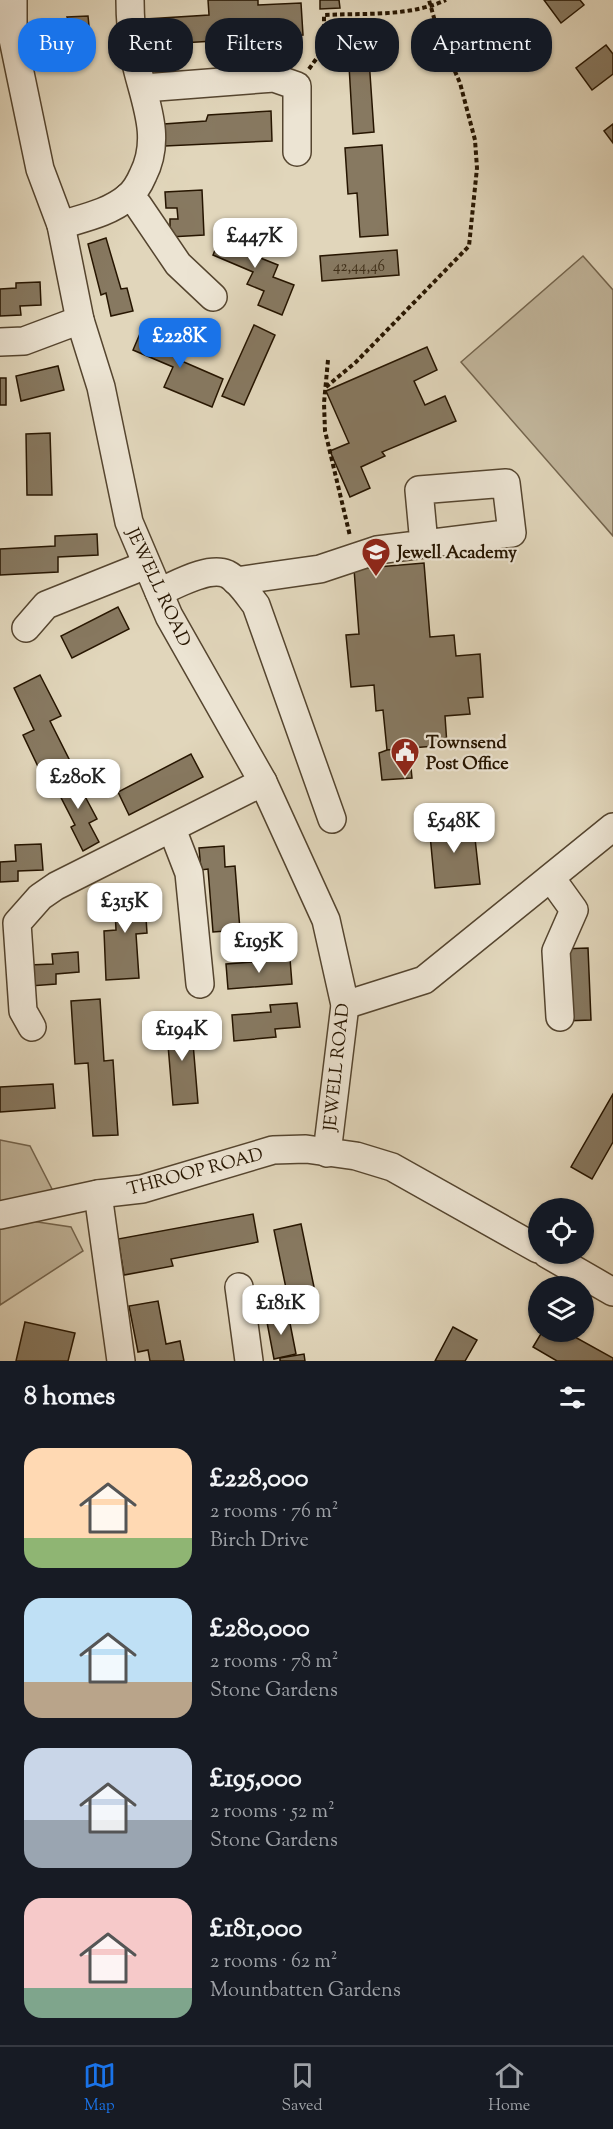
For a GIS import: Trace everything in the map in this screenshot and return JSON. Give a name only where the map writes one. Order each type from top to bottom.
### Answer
[{"type":"street","name":"JEWELL ROAD","points":[[13,0],[13,39],[40,169],[61,225],[80,320],[101,387],[129,522],[169,616],[263,782],[326,920],[345,1005],[327,1153]]},
{"type":"street","points":[[61,225],[106,210],[128,197],[140,181],[151,153],[151,123],[136,60],[130,0]]},
{"type":"street","points":[[144,88],[274,78],[297,86],[297,152]]},
{"type":"street","points":[[128,197],[138,205],[178,264],[213,297]]},
{"type":"street","points":[[0,342],[24,342],[80,320]]},
{"type":"street","points":[[236,581],[320,569],[377,550],[424,544]]},
{"type":"street","points":[[26,628],[46,605],[146,565]]},
{"type":"street","points":[[159,592],[200,574],[225,573],[236,581],[256,605],[332,819]]},
{"type":"street","points":[[32,1027],[23,1011],[8,920],[56,886],[263,782]]},
{"type":"street","points":[[345,1005],[424,980],[613,827]]},
{"type":"street","points":[[172,829],[189,873],[200,984]]},
{"type":"street","points":[[551,878],[574,910],[556,951],[560,1017]]},
{"type":"street","name":"THROOP ROAD","points":[[0,1215],[98,1194],[142,1189],[273,1150],[306,1149],[356,1156],[389,1165],[528,1243]]},
{"type":"street","points":[[98,1194],[121,1361]]},
{"type":"street","points":[[564,1264],[613,1293]]},
{"type":"street","points":[[239,1287],[249,1361]]},
{"type":"path","points":[[326,387],[356,362],[469,246],[477,168],[475,140],[460,83],[438,32],[429,0]]},
{"type":"path","points":[[297,86],[324,48],[324,15],[390,12],[431,7],[446,0]]},
{"type":"path","points":[[328,360],[325,432],[355,557]]},
{"type":"shaded area","points":[[583,256],[613,290],[613,536],[461,362]]},
{"type":"shaded area","points":[[0,1140],[30,1146],[53,1191],[0,1201]]},
{"type":"shaded area","points":[[31,1221],[71,1227],[83,1251],[0,1305],[0,1228]]},
{"type":"building","points":[[208,0],[258,0],[258,5],[301,3],[302,18],[205,18],[205,42],[193,42],[193,18],[162,18],[209,15]]},
{"type":"building","points":[[320,0],[339,0],[340,8],[320,9]]},
{"type":"building","points":[[544,0],[580,0],[584,5],[561,23]]},
{"type":"building","points":[[88,16],[88,18],[67,18]]},
{"type":"building","points":[[606,45],[613,54],[613,74],[592,90],[576,68]]},
{"type":"building","points":[[349,72],[370,72],[374,132],[353,134]]},
{"type":"building","points":[[271,111],[272,141],[165,146],[164,124],[206,121],[208,115]]},
{"type":"building","points":[[613,124],[613,143],[604,131]]},
{"type":"building","points":[[382,145],[388,235],[360,237],[357,193],[348,194],[345,148]]},
{"type":"building","points":[[202,190],[204,235],[170,237],[170,219],[178,219],[177,208],[166,208],[165,192]]},
{"type":"building","points":[[224,228],[264,244],[258,257],[278,265],[273,277],[294,285],[282,315],[258,305],[264,291],[247,284],[253,272],[213,255]]},
{"type":"building","points":[[106,238],[121,289],[127,288],[133,311],[111,316],[106,293],[101,295],[88,244]]},
{"type":"building","points":[[397,250],[399,275],[322,281],[320,256]]},
{"type":"building","points":[[40,282],[41,305],[20,306],[21,315],[0,316],[0,289],[16,288],[16,283]]},
{"type":"building","points":[[254,325],[275,335],[244,405],[222,396]]},
{"type":"building","points":[[142,329],[182,346],[177,359],[223,379],[212,407],[164,387],[173,367],[133,350]]},
{"type":"building","points":[[427,347],[437,370],[414,381],[425,405],[445,396],[456,421],[382,452],[385,456],[361,467],[370,488],[350,497],[330,451],[349,443],[326,391]]},
{"type":"building","points":[[58,366],[64,390],[21,401],[16,376]]},
{"type":"building","points":[[0,378],[6,378],[6,405],[0,405]]},
{"type":"building","points":[[50,433],[52,495],[27,495],[26,434]]},
{"type":"building","points":[[97,534],[98,555],[58,557],[58,572],[0,575],[0,549],[55,546],[55,536]]},
{"type":"building","points":[[424,563],[430,637],[454,635],[456,656],[480,654],[483,697],[468,698],[470,714],[445,716],[447,745],[387,750],[383,710],[376,711],[374,685],[351,687],[346,635],[359,634],[354,569]]},
{"type":"building","points":[[118,607],[129,629],[72,658],[61,636]]},
{"type":"building","points":[[40,675],[61,716],[50,721],[71,763],[43,777],[23,735],[34,730],[14,688]]},
{"type":"building","points":[[409,748],[412,778],[382,780],[379,753]]},
{"type":"building","points":[[191,754],[203,777],[129,815],[118,792]]},
{"type":"building","points":[[72,772],[97,819],[89,823],[99,842],[83,851],[71,827],[75,825],[53,782]]},
{"type":"building","points":[[473,820],[480,884],[435,888],[429,824]]},
{"type":"building","points":[[41,844],[43,870],[18,871],[18,881],[0,882],[0,862],[16,861],[15,845]]},
{"type":"building","points":[[224,846],[225,867],[235,866],[240,930],[213,932],[208,869],[201,870],[199,848]]},
{"type":"building","points":[[144,887],[147,933],[136,934],[139,978],[106,980],[104,931],[116,930],[114,888]]},
{"type":"building","points":[[588,948],[591,1020],[564,1021],[560,949]]},
{"type":"building","points":[[78,952],[79,972],[56,974],[56,984],[30,986],[29,965],[53,964],[52,954]]},
{"type":"building","points":[[290,959],[292,984],[228,989],[226,964]]},
{"type":"building","points":[[100,999],[104,1061],[113,1060],[118,1135],[93,1136],[88,1063],[75,1064],[71,1001]]},
{"type":"building","points":[[297,1003],[300,1027],[275,1029],[276,1037],[234,1041],[232,1015],[271,1012],[270,1005]]},
{"type":"building","points":[[191,1019],[198,1103],[173,1105],[166,1021]]},
{"type":"building","points":[[53,1084],[55,1108],[0,1112],[0,1087]]},
{"type":"building","points":[[613,1094],[613,1142],[592,1179],[571,1167]]},
{"type":"building","points":[[253,1214],[258,1242],[171,1259],[173,1266],[124,1275],[118,1239]]},
{"type":"building","points":[[301,1224],[314,1287],[287,1293],[274,1230]]},
{"type":"building","points":[[158,1301],[166,1344],[180,1341],[184,1361],[150,1361],[148,1350],[138,1352],[129,1306]]},
{"type":"building","points":[[288,1313],[296,1354],[274,1359],[266,1317]]},
{"type":"building","points":[[25,1322],[75,1333],[68,1361],[16,1361]]},
{"type":"building","points":[[453,1327],[477,1340],[465,1361],[435,1361]]},
{"type":"building","points":[[536,1342],[584,1342],[613,1358],[613,1361],[557,1361],[533,1347]]},
{"type":"building","points":[[304,1354],[305,1361],[280,1361],[280,1358]]},
{"type":"place","name":"Jewell Academy","points":[[376,578]]},
{"type":"place","name":"Townsend Post Office","points":[[405,778]]}]
